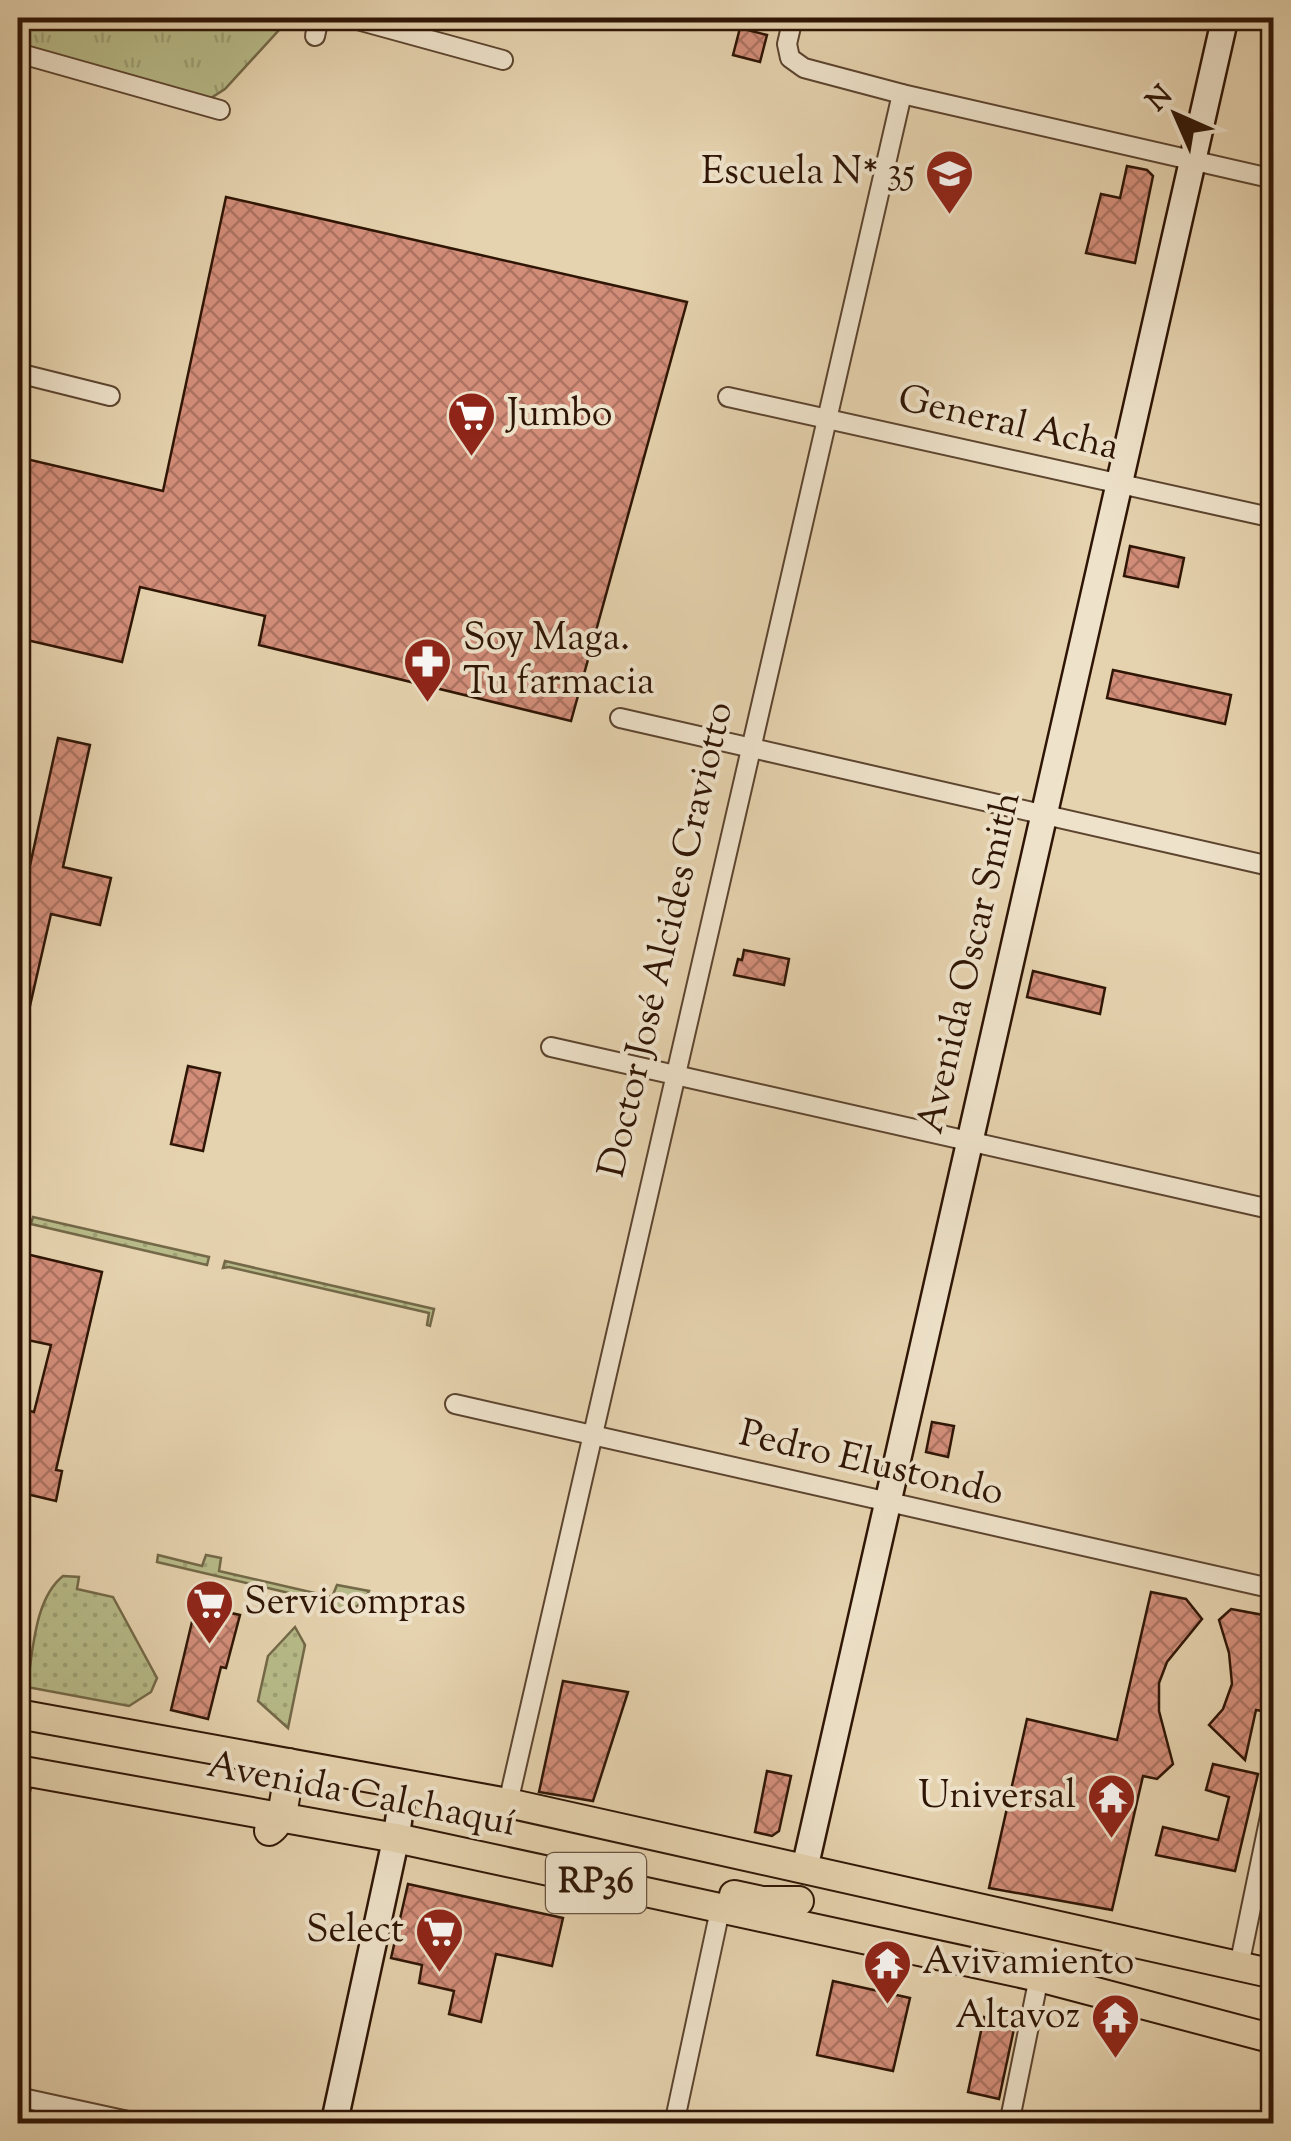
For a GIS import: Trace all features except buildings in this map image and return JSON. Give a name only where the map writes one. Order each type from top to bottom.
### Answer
[{"type":"main road","name":"Avenida Oscar Smith","points":[[805,1867],[1225,18]]},
{"type":"main road","name":"Avenida Calchaquí","points":[[18,1714],[508,1803],[1274,1974]]},
{"type":"main road","points":[[19,1784],[260,1832],[273,1830],[280,1818],[289,1763]]},
{"type":"main road","points":[[334,2124],[396,1838],[404,1784]]},
{"type":"main road","name":"Avenida Calchaquí","points":[[280,1818],[396,1838],[720,1910],[798,1913],[1274,2038]]},
{"type":"main road","points":[[549,1871],[660,1881],[762,1901],[798,1913]]},
{"type":"street","points":[[350,18],[503,60]]},
{"type":"street","points":[[793,18],[787,44],[790,58],[804,68],[1274,179]]},
{"type":"street","points":[[18,53],[220,110]]},
{"type":"street","name":"Doctor José Alcides Craviotto","points":[[508,1803],[902,94]]},
{"type":"street","points":[[18,372],[110,396]]},
{"type":"street","name":"General Acha","points":[[728,396],[1274,518]]},
{"type":"street","points":[[620,718],[1274,867]]},
{"type":"street","points":[[551,1046],[1274,1210]]},
{"type":"street","name":"Pedro Elustondo","points":[[454,1404],[1274,1590]]},
{"type":"street","points":[[1239,1966],[1274,1797]]},
{"type":"street","name":"Avenida Oscar Smith","points":[[798,1913],[805,1867]]},
{"type":"street","points":[[674,2124],[720,1910]]},
{"type":"street","points":[[1009,2124],[1039,1977]]},
{"type":"street","points":[[18,2097],[142,2124]]},
{"type":"green space","points":[[18,18],[290,18],[225,89],[200,105],[18,53]]},
{"type":"green space","points":[[33,1217],[209,1257],[207,1265],[31,1224]]},
{"type":"green space","points":[[225,1261],[434,1309],[430,1326],[429,1313],[223,1268]]},
{"type":"green space","points":[[158,1555],[202,1566],[206,1555],[221,1558],[219,1571],[332,1597],[337,1585],[369,1591],[351,1610],[324,1613],[323,1601],[157,1562]]},
{"type":"green space","points":[[63,1576],[79,1577],[77,1589],[113,1597],[157,1678],[151,1692],[129,1706],[27,1687],[40,1612],[53,1586]]},
{"type":"green space","points":[[295,1627],[305,1645],[288,1728],[258,1701],[268,1656]]},
{"type":"place","name":"Escuela N* 35","points":[[950,216]]},
{"type":"place","name":"Jumbo","points":[[472,458]]},
{"type":"place","name":"Soy Maga. Tu farmacia","points":[[428,704]]},
{"type":"place","name":"Servicompras","points":[[209,1646]]},
{"type":"place","name":"Universal","points":[[1111,1840]]},
{"type":"place","name":"Select","points":[[439,1974]]},
{"type":"place","name":"Avivamiento","points":[[887,2006]]},
{"type":"place","name":"Altavoz","points":[[1115,2060]]}]
